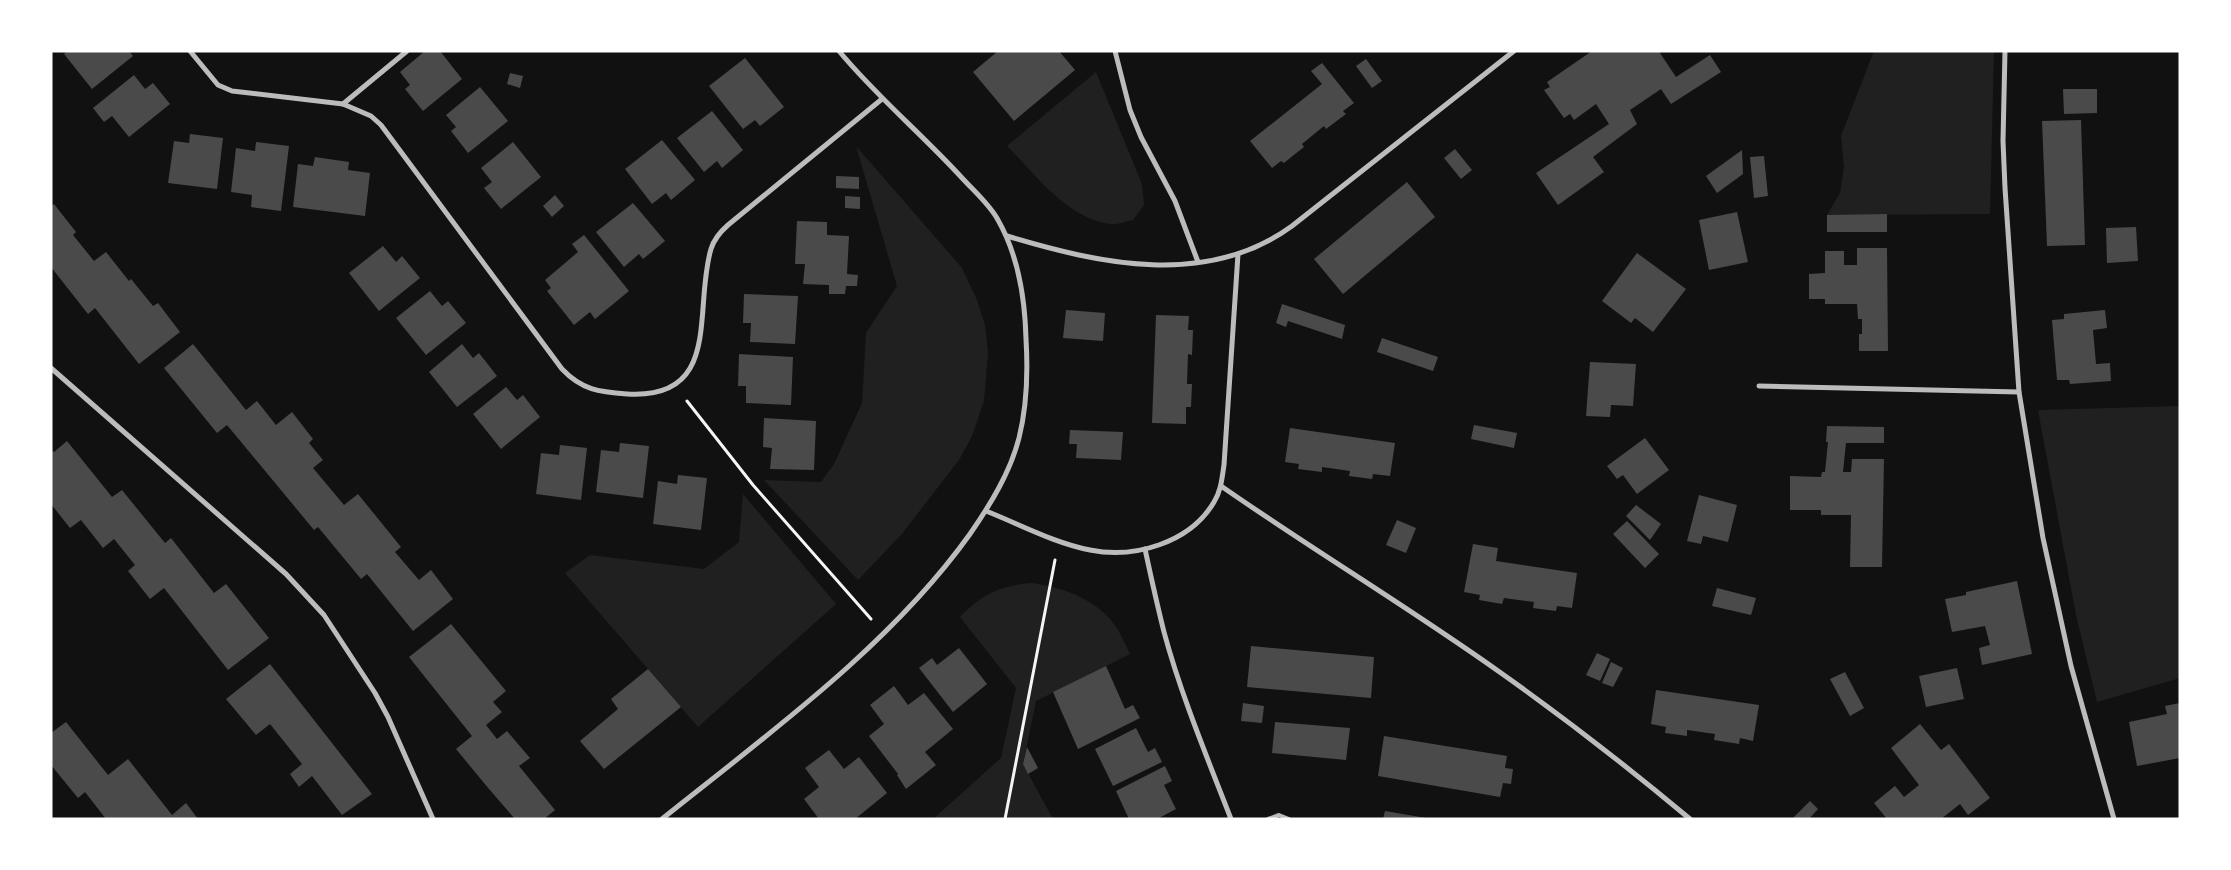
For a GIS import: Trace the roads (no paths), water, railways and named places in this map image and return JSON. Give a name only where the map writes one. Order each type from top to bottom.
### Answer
[{"type":"street","points":[[190,51],[218,85],[232,92],[343,104],[371,116],[381,125],[562,369],[573,381],[586,388],[599,391],[640,395],[654,393],[674,384],[687,374],[693,366],[698,350],[711,248],[717,236],[882,99]]},
{"type":"street","points":[[343,104],[407,51]]},
{"type":"street","points":[[662,819],[799,708],[883,633],[940,573],[986,511],[1001,483],[1019,440],[1027,386],[1026,317],[1021,289],[1007,236],[996,216],[946,159],[882,99],[839,51]]},
{"type":"street","points":[[1115,51],[1122,85],[1130,110],[1141,137],[1175,201],[1198,262]]},
{"type":"street","points":[[1007,236],[1063,252],[1119,263],[1145,265],[1198,262],[1238,254],[1272,240],[1292,226],[1514,51]]},
{"type":"street","points":[[2004,51],[2003,141],[2005,188],[2019,392],[2043,538],[2063,628],[2083,712],[2114,819]]},
{"type":"street","points":[[986,511],[1058,540],[1087,550],[1104,553],[1125,553],[1145,549],[1169,540],[1187,530],[1205,514],[1221,486],[1225,456],[1238,254]]},
{"type":"street","points":[[51,368],[286,574],[324,615],[359,666],[384,709],[433,819]]},
{"type":"street","points":[[1759,386],[2019,392]]},
{"type":"street","points":[[1221,486],[1303,543],[1501,673],[1582,732],[1690,819]]},
{"type":"street","points":[[1145,549],[1164,632],[1194,724],[1231,819]]},
{"type":"lane","points":[[1268,819],[1279,815],[1289,819]]}]
